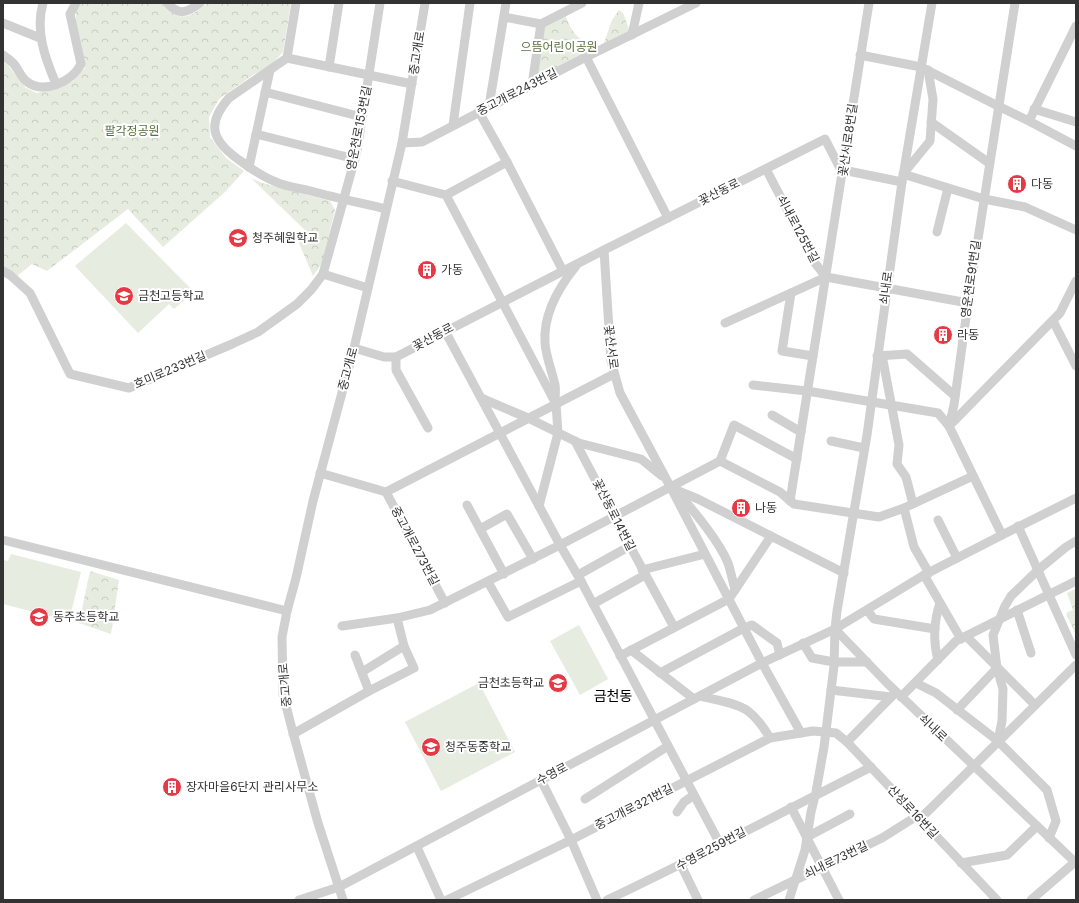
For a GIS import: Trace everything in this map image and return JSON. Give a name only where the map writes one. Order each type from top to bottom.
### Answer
[{"type":"street","points":[[43,3],[40,38],[45,59],[56,84]]},
{"type":"street","points":[[3,55],[13,63],[25,80],[32,85],[41,88],[56,84],[69,78],[78,71],[81,64],[70,14],[76,3]]},
{"type":"street","points":[[167,3],[172,8],[181,12],[188,11],[200,3]]},
{"type":"street","points":[[296,3],[287,58],[229,98],[221,107],[216,120],[215,129],[217,138],[224,149],[260,176],[278,183],[386,209]]},
{"type":"street","name":"영운천로153번길","points":[[323,274],[355,159],[380,3]]},
{"type":"street","name":"중고개로","points":[[343,900],[318,823],[293,734],[284,694],[282,637],[287,610],[296,578],[320,473],[354,348],[402,143],[425,3]]},
{"type":"street","points":[[453,125],[470,3]]},
{"type":"street","points":[[489,106],[506,3]]},
{"type":"street","points":[[504,17],[541,24],[582,3]]},
{"type":"street","points":[[632,35],[639,3]]},
{"type":"street","name":"중고개로243번길","points":[[402,143],[422,142],[489,106],[696,3]]},
{"type":"street","name":"꽃산서로8번길","points":[[790,501],[869,3]]},
{"type":"street","name":"쇠내로","points":[[932,3],[924,69],[902,178],[886,289],[880,356],[871,401],[835,629],[896,695],[1076,863]]},
{"type":"street","name":"영운천로91번길","points":[[949,426],[955,396],[989,163],[1015,3]]},
{"type":"street","points":[[329,68],[338,7]]},
{"type":"street","points":[[3,23],[40,38]]},
{"type":"street","points":[[532,85],[541,24]]},
{"type":"street","points":[[1029,121],[1076,26]]},
{"type":"street","points":[[860,55],[924,69],[1075,144]]},
{"type":"street","points":[[586,57],[668,218]]},
{"type":"street","points":[[287,58],[329,68],[412,84]]},
{"type":"street","points":[[902,178],[930,141],[933,99],[924,69]]},
{"type":"street","points":[[249,168],[270,70]]},
{"type":"street","points":[[266,92],[362,116]]},
{"type":"street","points":[[1034,109],[1076,122]]},
{"type":"street","points":[[479,112],[507,162],[563,271]]},
{"type":"street","points":[[931,122],[989,163]]},
{"type":"street","points":[[256,134],[355,159]]},
{"type":"street","name":"꽃산동로","points":[[396,357],[825,139],[843,172]]},
{"type":"street","points":[[392,181],[446,195],[507,162]]},
{"type":"street","name":"쇠내로125번길","points":[[766,169],[815,263],[826,277]]},
{"type":"street","points":[[843,172],[902,178],[948,188],[984,199],[1026,208],[1076,230]]},
{"type":"street","points":[[937,232],[948,188]]},
{"type":"street","points":[[446,195],[556,404],[558,433],[539,506]]},
{"type":"street","name":"꽃산서로","points":[[604,250],[611,361],[620,393],[762,663],[801,733]]},
{"type":"street","name":"꽃산동로","points":[[556,404],[555,386],[545,343],[546,328],[550,313],[558,294],[566,279],[578,264]]},
{"type":"street","name":"호미로233번길","points":[[3,271],[10,275],[30,293],[70,374],[129,388],[258,332],[297,304],[311,290],[323,274]]},
{"type":"street","points":[[323,274],[368,288]]},
{"type":"street","points":[[725,323],[826,277],[968,303]]},
{"type":"street","points":[[949,426],[1053,321],[1060,313],[1076,281]]},
{"type":"street","points":[[791,293],[782,351],[813,356]]},
{"type":"street","points":[[1053,321],[1076,366]]},
{"type":"street","points":[[445,331],[593,604],[720,844]]},
{"type":"street","points":[[354,348],[384,357],[396,357],[396,370],[428,428]]},
{"type":"street","points":[[913,504],[906,477],[897,464],[898,445],[891,404],[880,356],[907,354],[955,396]]},
{"type":"street","points":[[386,492],[614,374]]},
{"type":"street","points":[[754,385],[807,391],[938,413],[949,426],[1002,534]]},
{"type":"street","points":[[481,398],[528,418],[575,441]]},
{"type":"street","points":[[772,415],[801,432]]},
{"type":"street","points":[[342,626],[397,618],[430,610],[504,574],[671,488],[720,461],[734,425],[797,459]]},
{"type":"street","name":"꽃산서로","points":[[575,441],[641,459],[666,479]]},
{"type":"street","name":"꽃산동로14번길","points":[[575,441],[674,627]]},
{"type":"street","points":[[831,441],[864,448]]},
{"type":"street","points":[[720,461],[780,492],[794,504],[879,517],[904,508],[973,476]]},
{"type":"street","name":"중고개로273번길","points":[[320,473],[386,492],[445,603]]},
{"type":"street","points":[[671,488],[698,499],[844,573]]},
{"type":"street","points":[[671,488],[685,501],[718,544],[728,563],[735,590]]},
{"type":"street","name":"수영로","points":[[299,900],[339,888],[762,663],[835,629],[927,574],[1002,534],[1076,498]]},
{"type":"street","points":[[467,505],[504,574]]},
{"type":"street","points":[[904,508],[914,547],[940,603],[964,638],[1035,705]]},
{"type":"street","points":[[480,529],[507,514],[533,559]]},
{"type":"street","points":[[938,520],[957,558]]},
{"type":"street","points":[[1018,526],[1076,655]]},
{"type":"street","points":[[620,656],[729,599],[771,536]]},
{"type":"street","points":[[3,540],[287,610]]},
{"type":"street","points":[[998,741],[1002,721],[1003,689],[997,668],[993,635],[999,619],[1011,596],[1038,570],[1073,543]]},
{"type":"street","points":[[488,582],[508,617],[579,578],[630,546]]},
{"type":"street","points":[[593,604],[644,572],[705,554]]},
{"type":"street","points":[[847,742],[896,695],[916,683],[956,641],[1076,581]]},
{"type":"street","points":[[938,660],[934,646],[936,616],[940,603]]},
{"type":"street","points":[[866,610],[874,619],[935,629]]},
{"type":"street","points":[[1017,610],[1031,653]]},
{"type":"street","points":[[293,734],[369,691],[414,668],[404,646],[397,618]]},
{"type":"street","points":[[660,673],[744,628],[752,626],[777,643],[780,655]]},
{"type":"street","points":[[789,900],[805,850],[826,733],[834,662],[835,629]]},
{"type":"street","points":[[803,644],[812,658],[834,662],[867,662]]},
{"type":"street","points":[[362,672],[404,646]]},
{"type":"street","points":[[631,650],[660,673],[697,698],[733,705],[747,710],[760,723],[770,738]]},
{"type":"street","points":[[355,655],[369,691]]},
{"type":"street","name":"쇠내로73번길","points":[[754,900],[882,838],[918,818],[1076,665]]},
{"type":"street","points":[[957,710],[997,668]]},
{"type":"street","points":[[916,683],[936,693],[998,741],[1047,790],[1056,822],[1049,838]]},
{"type":"street","points":[[831,690],[896,695]]},
{"type":"street","name":"중고개로321번길","points":[[448,900],[571,840],[770,738],[813,731],[826,733]]},
{"type":"street","name":"산성로16번길","points":[[826,733],[836,733],[847,742],[997,900]]},
{"type":"street","points":[[585,799],[668,746]]},
{"type":"street","name":"수영로259번길","points":[[607,900],[681,865],[871,767]]},
{"type":"street","points":[[542,780],[571,840],[597,900]]},
{"type":"street","points":[[677,812],[684,802],[694,795]]},
{"type":"street","points":[[791,807],[840,900]]},
{"type":"street","points":[[807,837],[850,814]]},
{"type":"street","points":[[961,863],[1007,855],[1037,826]]},
{"type":"street","points":[[417,846],[442,900]]},
{"type":"street","points":[[1031,900],[1076,863]]},
{"type":"street","points":[[681,865],[698,900]]},
{"type":"green space","name":"팔각정공원","points":[[81,3],[161,3],[178,16],[184,16],[194,13],[207,3],[291,3],[283,52],[271,65],[253,75],[219,99],[209,117],[210,137],[226,158],[244,171],[225,192],[163,247],[128,209],[47,271],[32,264],[17,276],[3,268],[3,59],[26,88],[37,93],[73,81],[85,68],[76,22],[76,12]]},
{"type":"green space","name":"으뜸어린이공원","points":[[619,10],[623,13],[631,34],[533,83],[542,24],[564,13],[570,26],[579,38],[597,47],[604,43],[612,20]]},
{"type":"green space","points":[[251,178],[262,183],[330,201],[335,210],[322,263],[313,276],[299,243],[308,233]]},
{"type":"green space","points":[[126,223],[194,292],[174,309],[169,304],[138,333],[75,266]]},
{"type":"green space","points":[[11,554],[81,572],[69,621],[3,604],[4,560],[8,561]]},
{"type":"green space","points":[[90,571],[119,580],[111,634],[79,623]]},
{"type":"green space","points":[[1076,589],[1076,636],[1066,613],[1073,610],[1067,593]]},
{"type":"green space","points":[[579,625],[608,679],[580,695],[550,641]]},
{"type":"green space","points":[[479,683],[515,752],[441,791],[405,722]]},
{"type":"place","name":"다동","points":[[1017,184]]},
{"type":"place","name":"청주혜원학교","points":[[238,238]]},
{"type":"place","name":"가동","points":[[427,270]]},
{"type":"place","name":"금천고등학교","points":[[124,296]]},
{"type":"place","name":"라동","points":[[943,335]]},
{"type":"place","name":"나동","points":[[741,508]]},
{"type":"place","name":"동주초등학교","points":[[39,617]]},
{"type":"place","name":"금천초등학교","points":[[558,683]]},
{"type":"place","name":"청주동중학교","points":[[431,747]]},
{"type":"place","name":"장자마을6단지 관리사무소","points":[[172,787]]},
{"type":"district","name":"금천동","points":[[613,696]]}]
